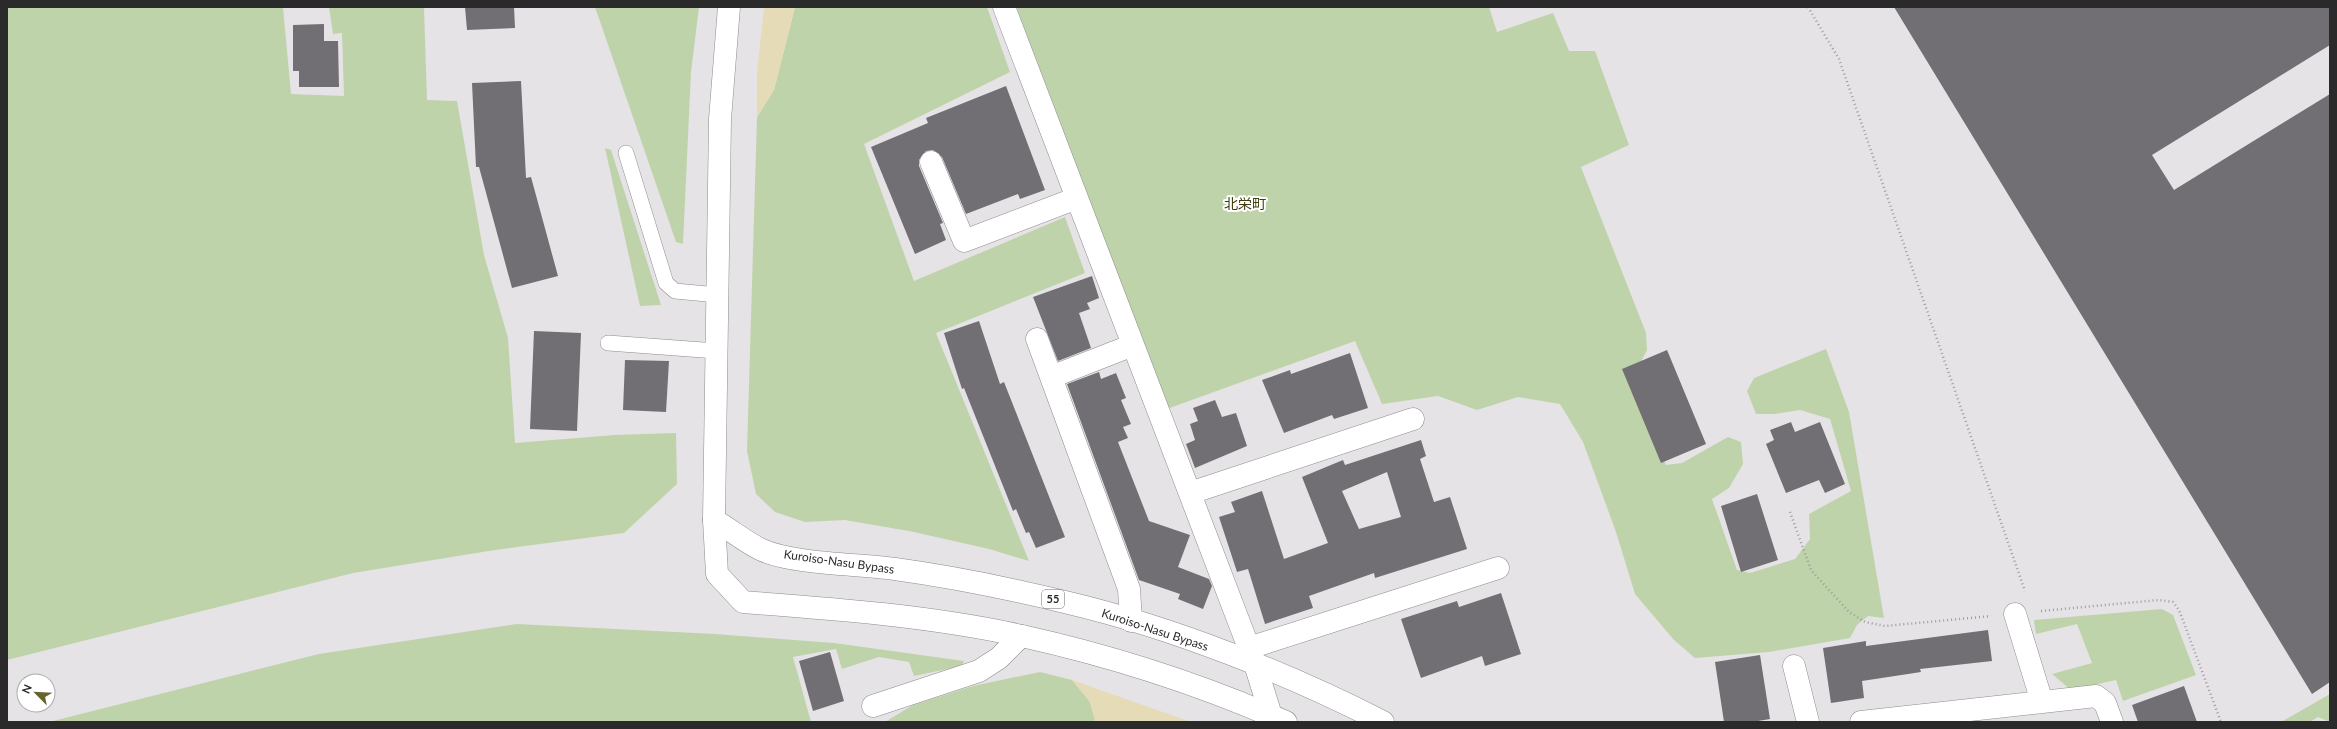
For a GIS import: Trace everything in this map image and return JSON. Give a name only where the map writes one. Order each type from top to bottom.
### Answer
[{"type":"street","points":[[729,7],[720,118],[714,520],[717,574],[743,602],[844,610],[934,621],[1021,636],[1116,661],[1174,680],[1277,720]]},
{"type":"street","points":[[1004,7],[1277,720]]},
{"type":"street","points":[[931,162],[964,241],[1077,198]]},
{"type":"street","points":[[1037,339],[1130,589],[1131,621]]},
{"type":"street","points":[[1051,377],[1133,345]]},
{"type":"street","points":[[1190,493],[1413,418]]},
{"type":"street","name":"Kuroiso-Nasu Bypass","points":[[714,520],[763,550],[786,556],[896,569],[987,585],[1070,603],[1252,656],[1383,722]]},
{"type":"street","points":[[1252,656],[1498,568]]},
{"type":"street","points":[[2021,605],[2042,702]]},
{"type":"street","points":[[873,706],[980,670],[999,658],[1021,636]]},
{"type":"street","points":[[1794,666],[1808,722]]},
{"type":"street","points":[[1861,722],[2096,696],[2105,703],[2112,722]]},
{"type":"lane","points":[[626,153],[666,283],[675,291],[718,295]]},
{"type":"lane","points":[[608,343],[717,351]]},
{"type":"path","points":[[1808,7],[1839,59],[2021,605]]},
{"type":"green space","points":[[7,7],[283,7],[291,94],[344,96],[342,33],[333,34],[329,7],[424,8],[427,100],[457,101],[484,255],[508,338],[515,443],[615,435],[676,433],[677,484],[624,533],[495,550],[353,573],[7,660]]},
{"type":"green space","points":[[595,7],[699,7],[691,72],[683,244],[676,242]]},
{"type":"green space","points":[[795,7],[987,7],[1010,72],[864,144],[914,281],[1065,217],[1085,273],[936,333],[1029,561],[989,549],[914,532],[845,520],[805,522],[775,512],[756,494],[747,451],[757,117],[774,90]]},
{"type":"green space","points":[[1016,7],[1489,7],[1497,32],[1553,13],[1569,51],[1595,51],[1629,145],[1581,167],[1646,333],[1647,350],[1631,381],[1666,465],[1682,463],[1728,437],[1741,442],[1743,464],[1729,488],[1712,499],[1737,570],[1750,573],[1795,559],[1810,539],[1809,514],[1851,491],[1830,419],[1800,410],[1775,414],[1756,414],[1747,391],[1754,378],[1826,349],[1849,412],[1884,618],[1868,616],[1857,625],[1850,638],[1769,652],[1695,658],[1674,640],[1635,594],[1616,532],[1583,442],[1560,404],[1518,397],[1477,410],[1438,396],[1382,404],[1355,341],[1164,410]]},
{"type":"green space","points":[[605,148],[611,150],[661,305],[640,306]]},
{"type":"green space","points":[[2162,609],[2173,615],[2196,675],[2123,701],[2116,680],[2071,690],[2052,674],[2092,663],[2077,624],[2036,634],[2034,620]]},
{"type":"green space","points":[[517,624],[715,634],[834,643],[964,661],[962,666],[914,676],[909,662],[879,657],[842,669],[836,649],[793,657],[811,722],[49,722],[319,654]]},
{"type":"green space","points":[[1040,672],[1072,680],[1090,702],[1095,720],[1093,722],[885,722],[913,705],[973,686]]},
{"type":"green space","points":[[2330,694],[2330,722],[2318,717],[2310,722],[2281,722]]},
{"type":"sand","points":[[764,7],[795,7],[774,90],[757,117],[757,73]]},
{"type":"sand","points":[[1072,680],[1191,722],[1093,722],[1095,720],[1090,702]]},
{"type":"building","points":[[465,7],[514,7],[515,28],[467,30]]},
{"type":"building","points":[[1894,7],[2330,7],[2330,45],[2152,155],[2174,190],[2330,94],[2330,682],[2312,694]]},
{"type":"building","points":[[324,24],[324,41],[338,41],[339,87],[299,87],[299,71],[293,71],[293,25]]},
{"type":"building","points":[[521,81],[526,178],[531,177],[558,276],[512,288],[479,167],[476,167],[472,83]]},
{"type":"building","points":[[1006,86],[1045,190],[1020,199],[1018,194],[966,214],[942,157],[933,150],[926,151],[919,160],[919,166],[943,223],[940,224],[946,240],[915,254],[871,147],[928,123],[926,118]]},
{"type":"building","points":[[1092,276],[1099,298],[1087,303],[1090,309],[1079,313],[1091,348],[1058,361],[1033,297]]},
{"type":"building","points":[[979,321],[1000,384],[1004,382],[1065,537],[1036,548],[1029,532],[1026,533],[1016,509],[1013,511],[964,388],[962,389],[944,333]]},
{"type":"building","points":[[534,331],[581,333],[577,431],[530,429]]},
{"type":"building","points":[[1667,350],[1706,444],[1661,463],[1622,369]]},
{"type":"building","points":[[1350,353],[1368,408],[1334,419],[1332,415],[1284,433],[1262,380],[1290,370],[1291,374]]},
{"type":"building","points":[[625,360],[669,361],[666,412],[623,410]]},
{"type":"building","points":[[1099,372],[1101,379],[1116,373],[1126,398],[1121,400],[1131,424],[1123,427],[1128,438],[1118,442],[1149,521],[1190,535],[1178,567],[1209,579],[1212,586],[1203,609],[1178,599],[1180,594],[1139,580],[1067,384]]},
{"type":"building","points":[[1215,400],[1222,417],[1236,413],[1247,446],[1195,468],[1186,444],[1195,440],[1190,424],[1198,421],[1193,408]]},
{"type":"building","points":[[1791,422],[1795,432],[1820,422],[1845,484],[1825,493],[1819,480],[1786,493],[1766,444],[1774,440],[1770,430]]},
{"type":"building","points":[[1421,440],[1426,456],[1420,459],[1434,502],[1450,497],[1467,549],[1375,578],[1374,573],[1309,596],[1313,608],[1265,624],[1248,569],[1237,572],[1219,517],[1235,512],[1231,502],[1262,491],[1284,559],[1328,543],[1302,477],[1343,460],[1345,465]],"holes":[[[1387,472],[1401,517],[1359,529],[1342,491]]]},
{"type":"building","points":[[1757,494],[1778,560],[1741,572],[1721,506]]},
{"type":"building","points":[[1501,593],[1521,654],[1485,666],[1482,656],[1421,678],[1401,619],[1457,601],[1459,607]]},
{"type":"building","points":[[1988,630],[1992,661],[1920,669],[1921,672],[1862,681],[1864,698],[1831,703],[1823,648],[1866,641],[1866,646]]},
{"type":"building","points":[[830,652],[844,701],[813,711],[799,661]]},
{"type":"building","points":[[1760,655],[1770,719],[1752,722],[1724,722],[1715,662]]},
{"type":"building","points":[[2184,686],[2197,722],[2138,722],[2132,705]]},
{"type":"district","name":"北栄町","points":[[1245,204]]}]
